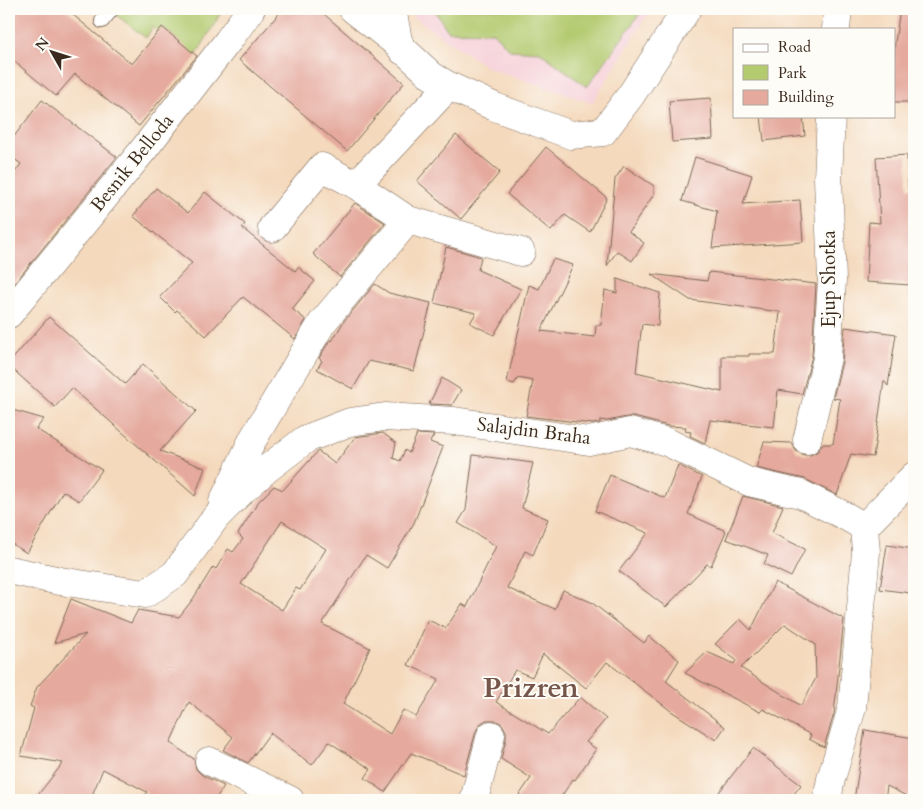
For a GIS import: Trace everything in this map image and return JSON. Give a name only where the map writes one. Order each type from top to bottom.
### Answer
[{"type":"street","name":"Besnik Belloda","points":[[9,314],[144,148],[251,9]]},
{"type":"street","points":[[392,9],[398,40],[404,51]]},
{"type":"street","points":[[359,13],[432,76],[449,86],[571,135],[603,132],[631,94],[687,9]]},
{"type":"street","points":[[836,28],[838,9]]},
{"type":"street","points":[[356,185],[449,86]]},
{"type":"street","name":"Ejup Shotka","points":[[808,440],[827,358],[832,280],[828,178],[830,118]]},
{"type":"street","points":[[272,228],[322,167],[356,185],[408,220],[522,252]]},
{"type":"street","name":"Salajdin Braha","points":[[9,570],[60,581],[145,594],[175,574],[216,517],[253,439],[322,323],[408,220]]},
{"type":"street","name":"Salajdin Braha","points":[[216,517],[268,468],[306,439],[350,422],[385,417],[454,422],[589,441],[630,432],[667,442],[749,482],[801,494],[864,527]]},
{"type":"street","points":[[827,800],[831,779],[852,708],[866,552],[864,527],[914,476]]},
{"type":"street","points":[[474,800],[490,735]]},
{"type":"street","points":[[209,761],[290,800]]},
{"type":"lane","points":[[102,21],[112,9]]},
{"type":"shaded area","points":[[416,9],[651,9],[592,103],[488,68],[413,17]]},
{"type":"green space","points":[[112,9],[223,9],[194,59],[153,27],[146,38],[111,11]]},
{"type":"green space","points":[[437,9],[643,9],[587,87],[540,52],[510,50],[493,32],[448,31],[436,13]]},
{"type":"building","points":[[9,9],[66,9],[132,64],[162,27],[197,56],[139,126],[75,74],[56,96],[9,57]]},
{"type":"building","points":[[283,9],[318,9],[404,83],[347,151],[239,60]]},
{"type":"building","points":[[900,9],[914,9],[914,102],[896,102],[896,36]]},
{"type":"building","points":[[711,98],[713,139],[672,142],[669,101]]},
{"type":"building","points":[[42,100],[117,157],[9,290],[9,180],[21,164],[9,155],[9,143]]},
{"type":"building","points":[[761,118],[803,118],[805,136],[764,141]]},
{"type":"building","points":[[456,135],[500,172],[461,219],[417,181]]},
{"type":"building","points":[[546,147],[607,198],[590,232],[565,215],[551,231],[507,194]]},
{"type":"building","points":[[907,155],[908,188],[914,188],[911,285],[866,282],[869,222],[880,223],[876,157]]},
{"type":"building","points":[[695,157],[752,175],[743,204],[800,200],[803,242],[712,248],[717,211],[682,201]]},
{"type":"building","points":[[624,166],[654,186],[654,194],[629,232],[644,243],[632,261],[617,251],[607,266],[615,179]]},
{"type":"building","points":[[156,188],[188,213],[205,192],[245,224],[242,228],[295,271],[298,267],[315,281],[292,309],[306,320],[295,339],[243,297],[206,336],[177,310],[175,312],[160,297],[192,263],[133,216]]},
{"type":"building","points":[[355,203],[385,223],[340,277],[313,254]]},
{"type":"building","points":[[446,247],[481,257],[478,270],[521,289],[494,335],[470,323],[476,313],[434,303]]},
{"type":"building","points":[[553,259],[573,265],[541,331],[595,337],[596,325],[601,325],[605,290],[617,293],[617,279],[660,293],[658,326],[642,324],[636,372],[722,392],[722,356],[775,354],[780,312],[690,300],[651,274],[707,281],[709,272],[816,284],[812,356],[802,394],[778,390],[774,427],[710,420],[705,443],[690,436],[691,432],[685,431],[686,427],[668,426],[634,417],[607,421],[600,420],[600,423],[593,424],[526,416],[533,381],[518,378],[514,384],[507,382],[529,285],[539,289]]},
{"type":"building","points":[[375,284],[389,293],[431,303],[414,371],[369,361],[353,389],[317,369],[322,361],[319,358],[344,321]]},
{"type":"building","points":[[49,317],[125,384],[143,364],[196,411],[160,451],[205,468],[195,496],[72,388],[55,407],[9,366],[9,363]]},
{"type":"building","points":[[845,327],[896,334],[888,386],[884,381],[873,457],[851,454],[837,495],[805,479],[756,468],[764,442],[792,443],[796,451],[804,455],[811,455],[818,451],[822,444],[833,444],[840,399],[833,398],[842,362]]},
{"type":"building","points":[[442,378],[461,390],[452,405],[429,404]]},
{"type":"building","points":[[9,409],[44,419],[36,429],[102,470],[79,501],[63,491],[27,553],[9,542]]},
{"type":"building","points":[[383,433],[396,443],[393,458],[400,461],[405,450],[409,453],[417,434],[434,435],[430,442],[443,447],[414,523],[387,568],[366,555],[322,624],[370,648],[343,704],[390,734],[403,710],[416,717],[439,679],[408,665],[428,620],[446,628],[462,604],[467,607],[496,546],[458,523],[466,510],[473,455],[533,463],[522,508],[548,519],[533,555],[525,551],[507,588],[555,609],[563,590],[591,602],[644,643],[649,636],[679,660],[666,681],[725,727],[716,740],[671,711],[607,662],[586,688],[543,654],[532,677],[515,670],[496,702],[548,734],[580,697],[606,719],[586,742],[596,749],[559,800],[516,800],[531,778],[501,759],[506,731],[502,724],[495,720],[486,720],[480,724],[476,731],[464,775],[411,753],[385,792],[365,778],[371,769],[329,742],[312,765],[270,733],[248,763],[223,750],[233,737],[189,702],[170,743],[194,759],[196,769],[202,775],[224,786],[215,800],[142,800],[147,792],[103,769],[90,800],[34,800],[63,763],[21,756],[34,708],[30,706],[37,687],[86,634],[54,643],[71,599],[131,623],[138,610],[179,617],[213,567],[216,569],[228,549],[233,552],[243,539],[238,534],[259,501],[274,486],[283,490],[318,451],[335,464],[355,437]],"holes":[[[282,521],[326,549],[300,590],[296,588],[282,610],[241,584]]]},
{"type":"building","points":[[678,465],[702,477],[688,514],[726,531],[711,566],[707,564],[666,607],[619,571],[648,533],[595,511],[610,475],[665,498]]},
{"type":"building","points":[[743,496],[783,506],[772,533],[805,549],[791,577],[764,564],[768,555],[726,539]]},
{"type":"building","points":[[887,545],[914,549],[910,593],[880,589]]},
{"type":"building","points":[[775,582],[844,619],[834,714],[824,747],[809,739],[811,735],[763,709],[760,712],[685,673],[707,652],[734,664],[736,660],[715,644],[740,619],[751,630]],"holes":[[[785,624],[815,644],[816,678],[801,706],[741,668]]]},
{"type":"building","points":[[865,730],[914,738],[914,800],[887,786],[885,800],[854,800]]},
{"type":"building","points":[[753,748],[801,785],[789,800],[713,800]]},
{"type":"district","name":"Prizren","points":[[531,688]]}]
